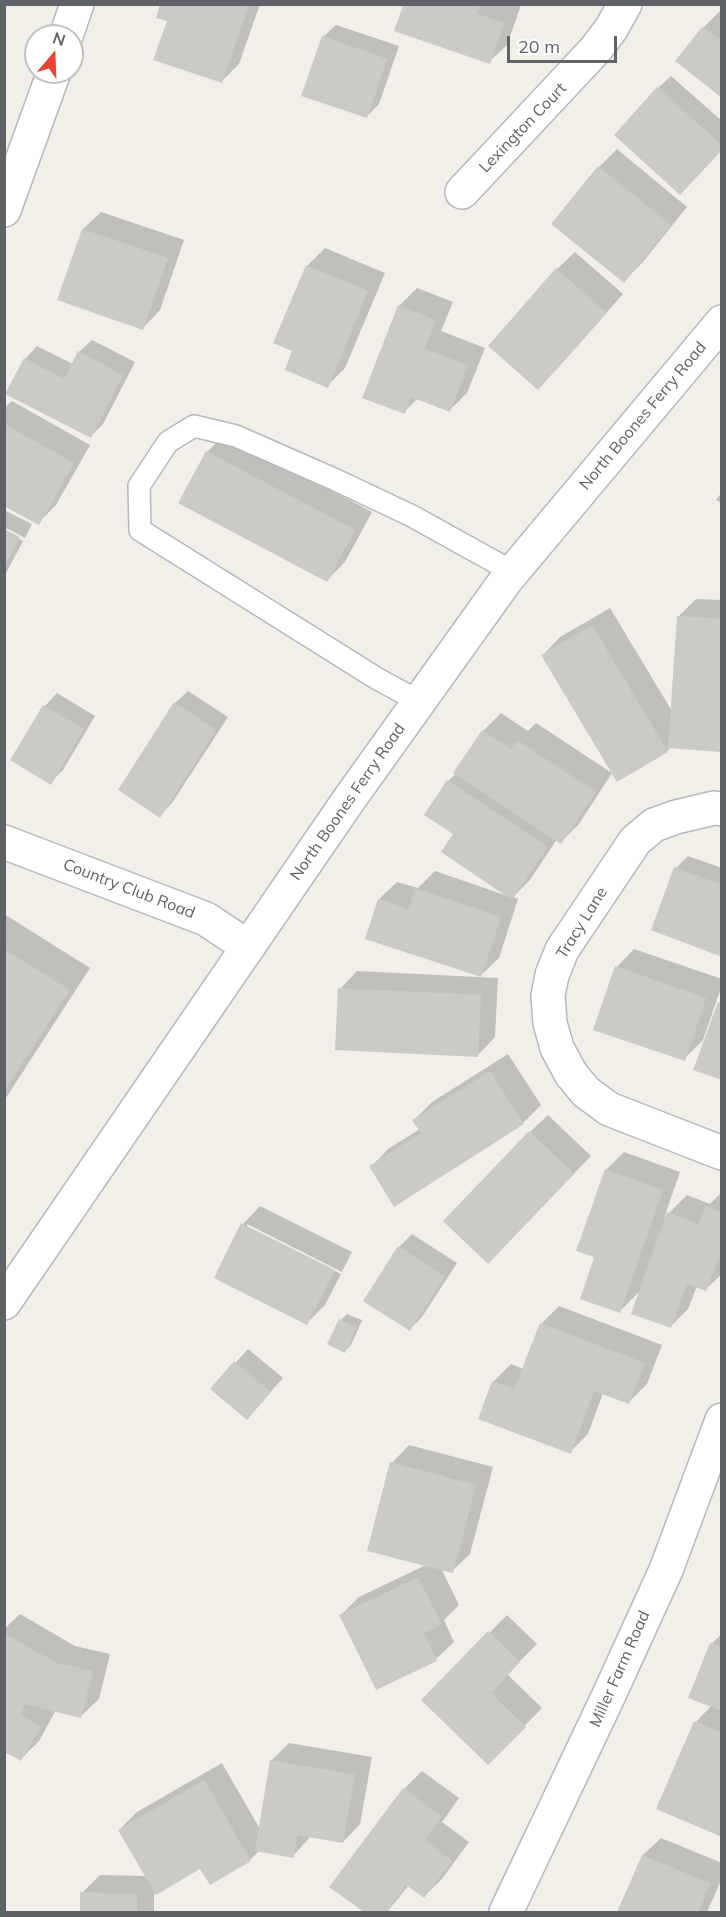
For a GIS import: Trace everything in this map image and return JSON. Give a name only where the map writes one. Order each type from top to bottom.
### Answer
[{"type":"street","points":[[70,24],[77,4]]},
{"type":"street","name":"Lexington Court","points":[[462,192],[596,50],[625,4]]},
{"type":"street","points":[[4,210],[50,84]]},
{"type":"street","name":"North Boones Ferry Road","points":[[6,1297],[418,701],[513,572],[722,322]]},
{"type":"street","name":"Tracy Lane","points":[[722,808],[686,814],[654,825],[635,841],[562,950],[552,975],[548,996],[549,1023],[557,1047],[571,1074],[586,1092],[609,1109],[722,1153]]},
{"type":"street","name":"Country Club Road","points":[[4,842],[206,919],[248,947]]},
{"type":"street","name":"Miller Farm Road","points":[[506,1912],[666,1570],[722,1420]]},
{"type":"lane","points":[[418,701],[376,678],[140,530],[139,486],[168,442],[194,426],[236,436],[412,516],[513,572]]},
{"type":"building","points":[[160,4],[249,4],[222,83],[153,60],[167,21],[156,18]]},
{"type":"building","points":[[403,5],[480,5],[477,14],[504,23],[490,64],[394,31]]},
{"type":"building","points":[[702,27],[722,41],[722,98],[675,61]]},
{"type":"building","points":[[322,36],[387,59],[367,118],[301,96]]},
{"type":"building","points":[[657,87],[722,145],[722,150],[680,195],[614,135]]},
{"type":"building","points":[[598,166],[671,225],[624,283],[551,224]]},
{"type":"building","points":[[82,229],[168,258],[143,330],[57,300]]},
{"type":"building","points":[[306,265],[368,291],[328,388],[285,370],[292,351],[273,343]]},
{"type":"building","points":[[556,268],[607,313],[538,390],[488,346]]},
{"type":"building","points":[[398,305],[436,320],[425,349],[468,365],[450,412],[411,397],[405,414],[362,398]]},
{"type":"building","points":[[78,351],[123,375],[91,438],[5,394],[24,358],[64,379]]},
{"type":"building","points":[[4,424],[74,463],[39,525],[4,506]]},
{"type":"building","points":[[206,451],[355,530],[327,582],[178,503]]},
{"type":"building","points":[[4,529],[20,537],[4,568]]},
{"type":"building","points":[[677,616],[722,619],[722,752],[668,748]]},
{"type":"building","points":[[592,625],[668,752],[617,782],[541,655]]},
{"type":"building","points":[[174,702],[216,730],[160,818],[118,790]]},
{"type":"building","points":[[43,705],[84,729],[51,785],[10,760]]},
{"type":"building","points":[[482,730],[511,749],[517,740],[596,792],[561,844],[453,773]]},
{"type":"building","points":[[447,780],[548,847],[512,900],[441,852],[453,834],[424,815]]},
{"type":"building","points":[[674,867],[722,885],[722,957],[651,930]]},
{"type":"building","points":[[415,888],[501,917],[481,977],[365,939],[378,899],[409,909]]},
{"type":"building","points":[[4,949],[70,990],[4,1091]]},
{"type":"building","points":[[615,966],[706,998],[685,1061],[593,1030]]},
{"type":"building","points":[[338,988],[481,995],[478,1057],[335,1050]]},
{"type":"building","points":[[718,1002],[722,1004],[722,1080],[693,1070]]},
{"type":"building","points":[[490,1071],[524,1124],[394,1207],[369,1166],[421,1133],[412,1120]]},
{"type":"building","points":[[529,1131],[574,1174],[488,1264],[443,1221]]},
{"type":"building","points":[[605,1169],[663,1190],[620,1313],[580,1299],[594,1257],[576,1251]]},
{"type":"building","points":[[705,1206],[722,1212],[722,1249],[706,1291],[687,1284],[671,1328],[631,1314],[667,1212],[698,1224]]},
{"type":"building","points":[[241,1223],[335,1270],[307,1325],[214,1278]]},
{"type":"building","points":[[398,1246],[445,1276],[410,1331],[363,1301]]},
{"type":"building","points":[[339,1319],[357,1327],[345,1353],[327,1344]]},
{"type":"building","points":[[540,1323],[645,1363],[629,1404],[594,1391],[571,1454],[478,1419],[492,1381],[514,1389]]},
{"type":"building","points":[[234,1361],[271,1392],[247,1420],[210,1389]]},
{"type":"building","points":[[390,1462],[476,1485],[453,1573],[367,1551]]},
{"type":"building","points":[[418,1577],[442,1624],[424,1633],[437,1661],[376,1690],[339,1615]]},
{"type":"building","points":[[488,1631],[520,1662],[491,1693],[526,1727],[488,1765],[421,1700]]},
{"type":"building","points":[[4,1633],[57,1663],[93,1671],[81,1718],[24,1704],[21,1715],[41,1726],[21,1761],[4,1752]]},
{"type":"building","points":[[710,1643],[722,1648],[722,1711],[688,1698]]},
{"type":"building","points":[[694,1721],[722,1733],[722,1837],[656,1809]]},
{"type":"building","points":[[270,1760],[355,1774],[343,1843],[297,1835],[294,1858],[255,1851]]},
{"type":"building","points":[[204,1780],[251,1861],[210,1885],[200,1869],[156,1895],[118,1830]]},
{"type":"building","points":[[403,1788],[442,1817],[425,1840],[452,1861],[424,1898],[406,1885],[386,1912],[364,1912],[329,1887]]},
{"type":"building","points":[[642,1855],[710,1883],[698,1912],[617,1912]]},
{"type":"building","points":[[80,1892],[137,1894],[137,1912],[80,1912]]}]
